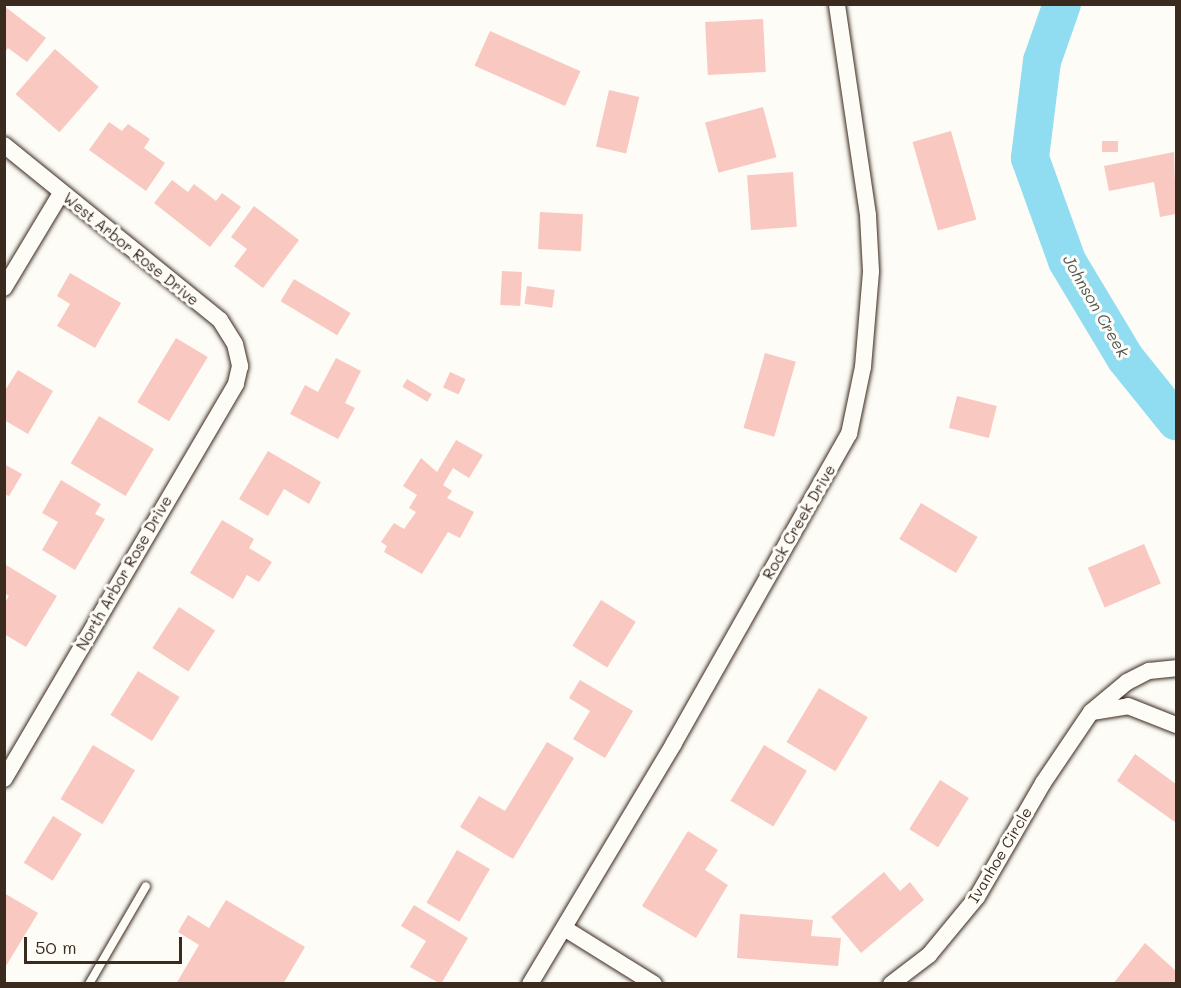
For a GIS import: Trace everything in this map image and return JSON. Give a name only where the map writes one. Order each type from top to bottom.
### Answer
[{"type":"street","name":"Rock Creek Drive","points":[[530,984],[849,434],[863,367],[870,260],[868,215],[837,4]]},
{"type":"street","name":"West Arbor Rose Drive","points":[[4,145],[220,320],[234,344],[240,366]]},
{"type":"street","points":[[4,288],[61,193]]},
{"type":"street","name":"North Arbor Rose Drive","points":[[4,778],[236,384],[240,366]]},
{"type":"street","name":"Ivanhoe Circle","points":[[891,984],[929,955],[977,897],[1043,783],[1091,712],[1127,682],[1149,671],[1176,668]]},
{"type":"street","points":[[1091,712],[1128,706],[1176,725]]},
{"type":"street","points":[[564,928],[654,984]]},
{"type":"lane","points":[[89,984],[146,886]]},
{"type":"building","points":[[4,6],[46,38],[27,62],[8,48],[4,53]]},
{"type":"building","points":[[763,19],[766,72],[708,75],[705,22]]},
{"type":"building","points":[[490,31],[580,71],[565,106],[475,66]]},
{"type":"building","points":[[55,49],[99,87],[59,132],[16,94]]},
{"type":"building","points":[[609,90],[639,97],[626,153],[596,147]]},
{"type":"building","points":[[763,107],[776,157],[719,173],[705,123]]},
{"type":"building","points":[[109,122],[122,131],[128,124],[150,139],[144,148],[165,163],[146,191],[89,150]]},
{"type":"building","points":[[951,131],[976,219],[938,230],[913,142]]},
{"type":"building","points":[[1102,141],[1118,141],[1118,152],[1102,152]]},
{"type":"building","points":[[1174,152],[1176,214],[1160,217],[1154,182],[1109,191],[1104,166]]},
{"type":"building","points":[[793,172],[797,227],[751,230],[747,175]]},
{"type":"building","points":[[172,180],[188,192],[194,184],[216,201],[222,193],[241,207],[210,247],[154,203]]},
{"type":"building","points":[[254,206],[299,240],[263,288],[234,266],[247,249],[231,237]]},
{"type":"building","points":[[540,212],[583,214],[581,251],[538,249]]},
{"type":"building","points":[[502,271],[522,272],[520,306],[500,305]]},
{"type":"building","points":[[70,273],[121,303],[95,348],[57,326],[70,304],[57,296]]},
{"type":"building","points":[[294,279],[351,313],[337,335],[281,301]]},
{"type":"building","points":[[527,286],[555,290],[552,308],[524,304]]},
{"type":"building","points":[[176,338],[208,357],[169,421],[137,402]]},
{"type":"building","points":[[765,353],[796,362],[774,437],[744,428]]},
{"type":"building","points":[[336,358],[361,371],[345,403],[355,408],[338,439],[290,414],[305,385],[318,392]]},
{"type":"building","points":[[18,370],[53,391],[28,434],[4,420],[4,392]]},
{"type":"building","points":[[450,372],[466,379],[459,394],[443,388]]},
{"type":"building","points":[[407,379],[432,394],[427,402],[402,387]]},
{"type":"building","points":[[957,396],[997,406],[989,438],[949,428]]},
{"type":"building","points":[[99,416],[154,449],[126,496],[71,463]]},
{"type":"building","points":[[456,440],[483,455],[469,478],[453,468],[443,485],[452,491],[447,498],[474,512],[460,538],[448,532],[422,574],[384,552],[387,546],[381,542],[394,523],[404,529],[416,512],[409,508],[417,495],[403,486],[421,458],[437,472]]},
{"type":"building","points":[[268,451],[321,482],[309,504],[284,489],[268,516],[239,499]]},
{"type":"building","points":[[4,464],[22,474],[9,496],[4,494]]},
{"type":"building","points":[[61,480],[101,504],[95,514],[105,519],[75,570],[42,550],[58,522],[42,513]]},
{"type":"building","points":[[921,503],[978,537],[956,573],[899,539]]},
{"type":"building","points":[[222,520],[254,539],[249,548],[272,562],[259,582],[247,575],[233,599],[190,573]]},
{"type":"building","points":[[1144,544],[1161,584],[1105,607],[1088,568]]},
{"type":"building","points":[[6,565],[57,596],[26,647],[4,634],[4,604],[9,596],[4,593]]},
{"type":"building","points":[[601,600],[636,622],[607,668],[572,646]]},
{"type":"building","points":[[179,607],[215,630],[188,672],[152,648]]},
{"type":"building","points":[[138,671],[180,697],[152,741],[110,715]]},
{"type":"building","points":[[580,680],[633,711],[605,758],[573,739],[590,711],[569,698]]},
{"type":"building","points":[[819,688],[868,717],[835,771],[787,742]]},
{"type":"building","points":[[547,742],[574,758],[513,859],[460,827],[479,796],[505,811]]},
{"type":"building","points":[[93,745],[135,770],[103,824],[61,799]]},
{"type":"building","points":[[764,745],[807,771],[773,826],[731,801]]},
{"type":"building","points":[[1135,754],[1176,784],[1175,822],[1117,781]]},
{"type":"building","points":[[940,780],[969,798],[938,847],[909,829]]},
{"type":"building","points":[[53,816],[82,834],[53,881],[24,863]]},
{"type":"building","points":[[688,831],[718,850],[705,870],[728,885],[696,938],[642,906]]},
{"type":"building","points":[[457,850],[490,869],[459,922],[426,903]]},
{"type":"building","points":[[884,872],[900,891],[910,882],[924,900],[861,953],[831,917]]},
{"type":"building","points":[[4,893],[38,913],[6,966],[4,965]]},
{"type":"building","points":[[226,900],[305,947],[283,984],[176,984],[199,945],[178,932],[188,915],[209,928]]},
{"type":"building","points":[[414,905],[468,938],[441,984],[410,967],[426,941],[401,926]]},
{"type":"building","points":[[740,914],[813,920],[811,936],[841,938],[838,966],[737,958]]},
{"type":"building","points":[[1145,943],[1176,971],[1176,984],[1113,984]]},
{"type":"waterway","name":"Johnson Creek","points":[[1062,4],[1042,61],[1030,158],[1067,261],[1126,359],[1176,421]]}]
